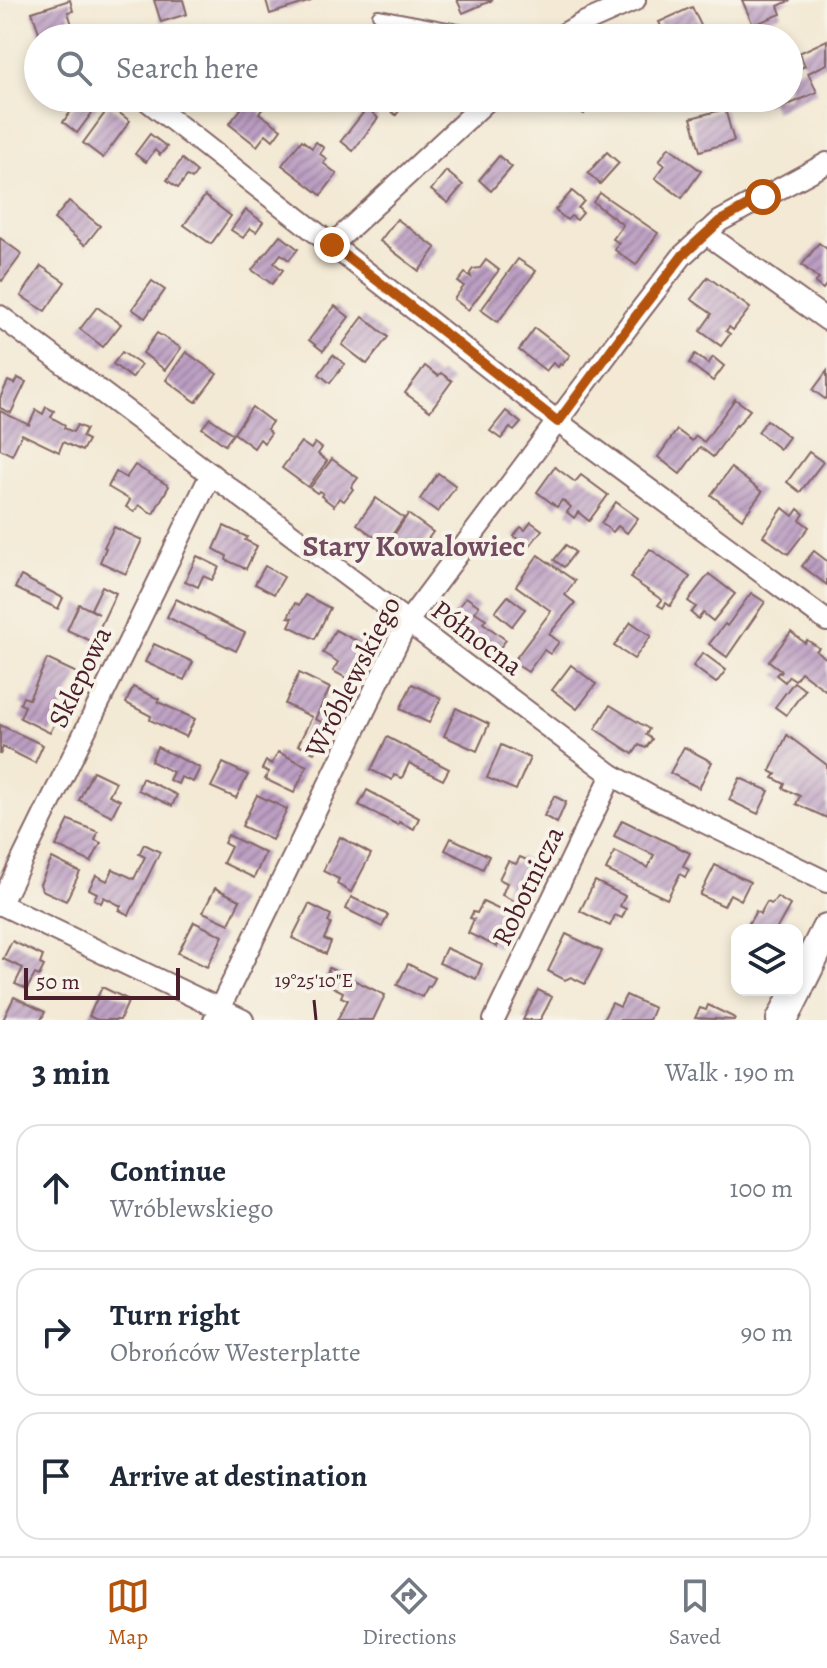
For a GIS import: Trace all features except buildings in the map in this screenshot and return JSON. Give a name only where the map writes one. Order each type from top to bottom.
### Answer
[{"type":"street","points":[[581,24],[635,0]]},
{"type":"street","points":[[162,112],[558,422],[827,621]]},
{"type":"street","points":[[332,245],[475,112]]},
{"type":"street","name":"Wróblewskiego","points":[[217,1014],[408,621],[683,255],[720,221],[827,163]]},
{"type":"street","points":[[705,233],[827,320]]},
{"type":"street","name":"Północna","points":[[3,325],[211,474],[612,775],[827,882]]},
{"type":"street","name":"Sklepowa","points":[[0,904],[211,474]]},
{"type":"street","name":"Robotnicza","points":[[494,1020],[612,775]]},
{"type":"street","points":[[0,904],[217,1014],[243,1020]]},
{"type":"street","points":[[803,978],[827,929]]},
{"type":"street","points":[[782,1020],[794,996]]},
{"type":"lane","points":[[378,15],[426,24]]},
{"type":"district","name":"Stary Kowalowiec","points":[[414,546]]},
{"type":"route","points":[[332,245],[558,422],[683,255],[720,221],[763,197]]}]
